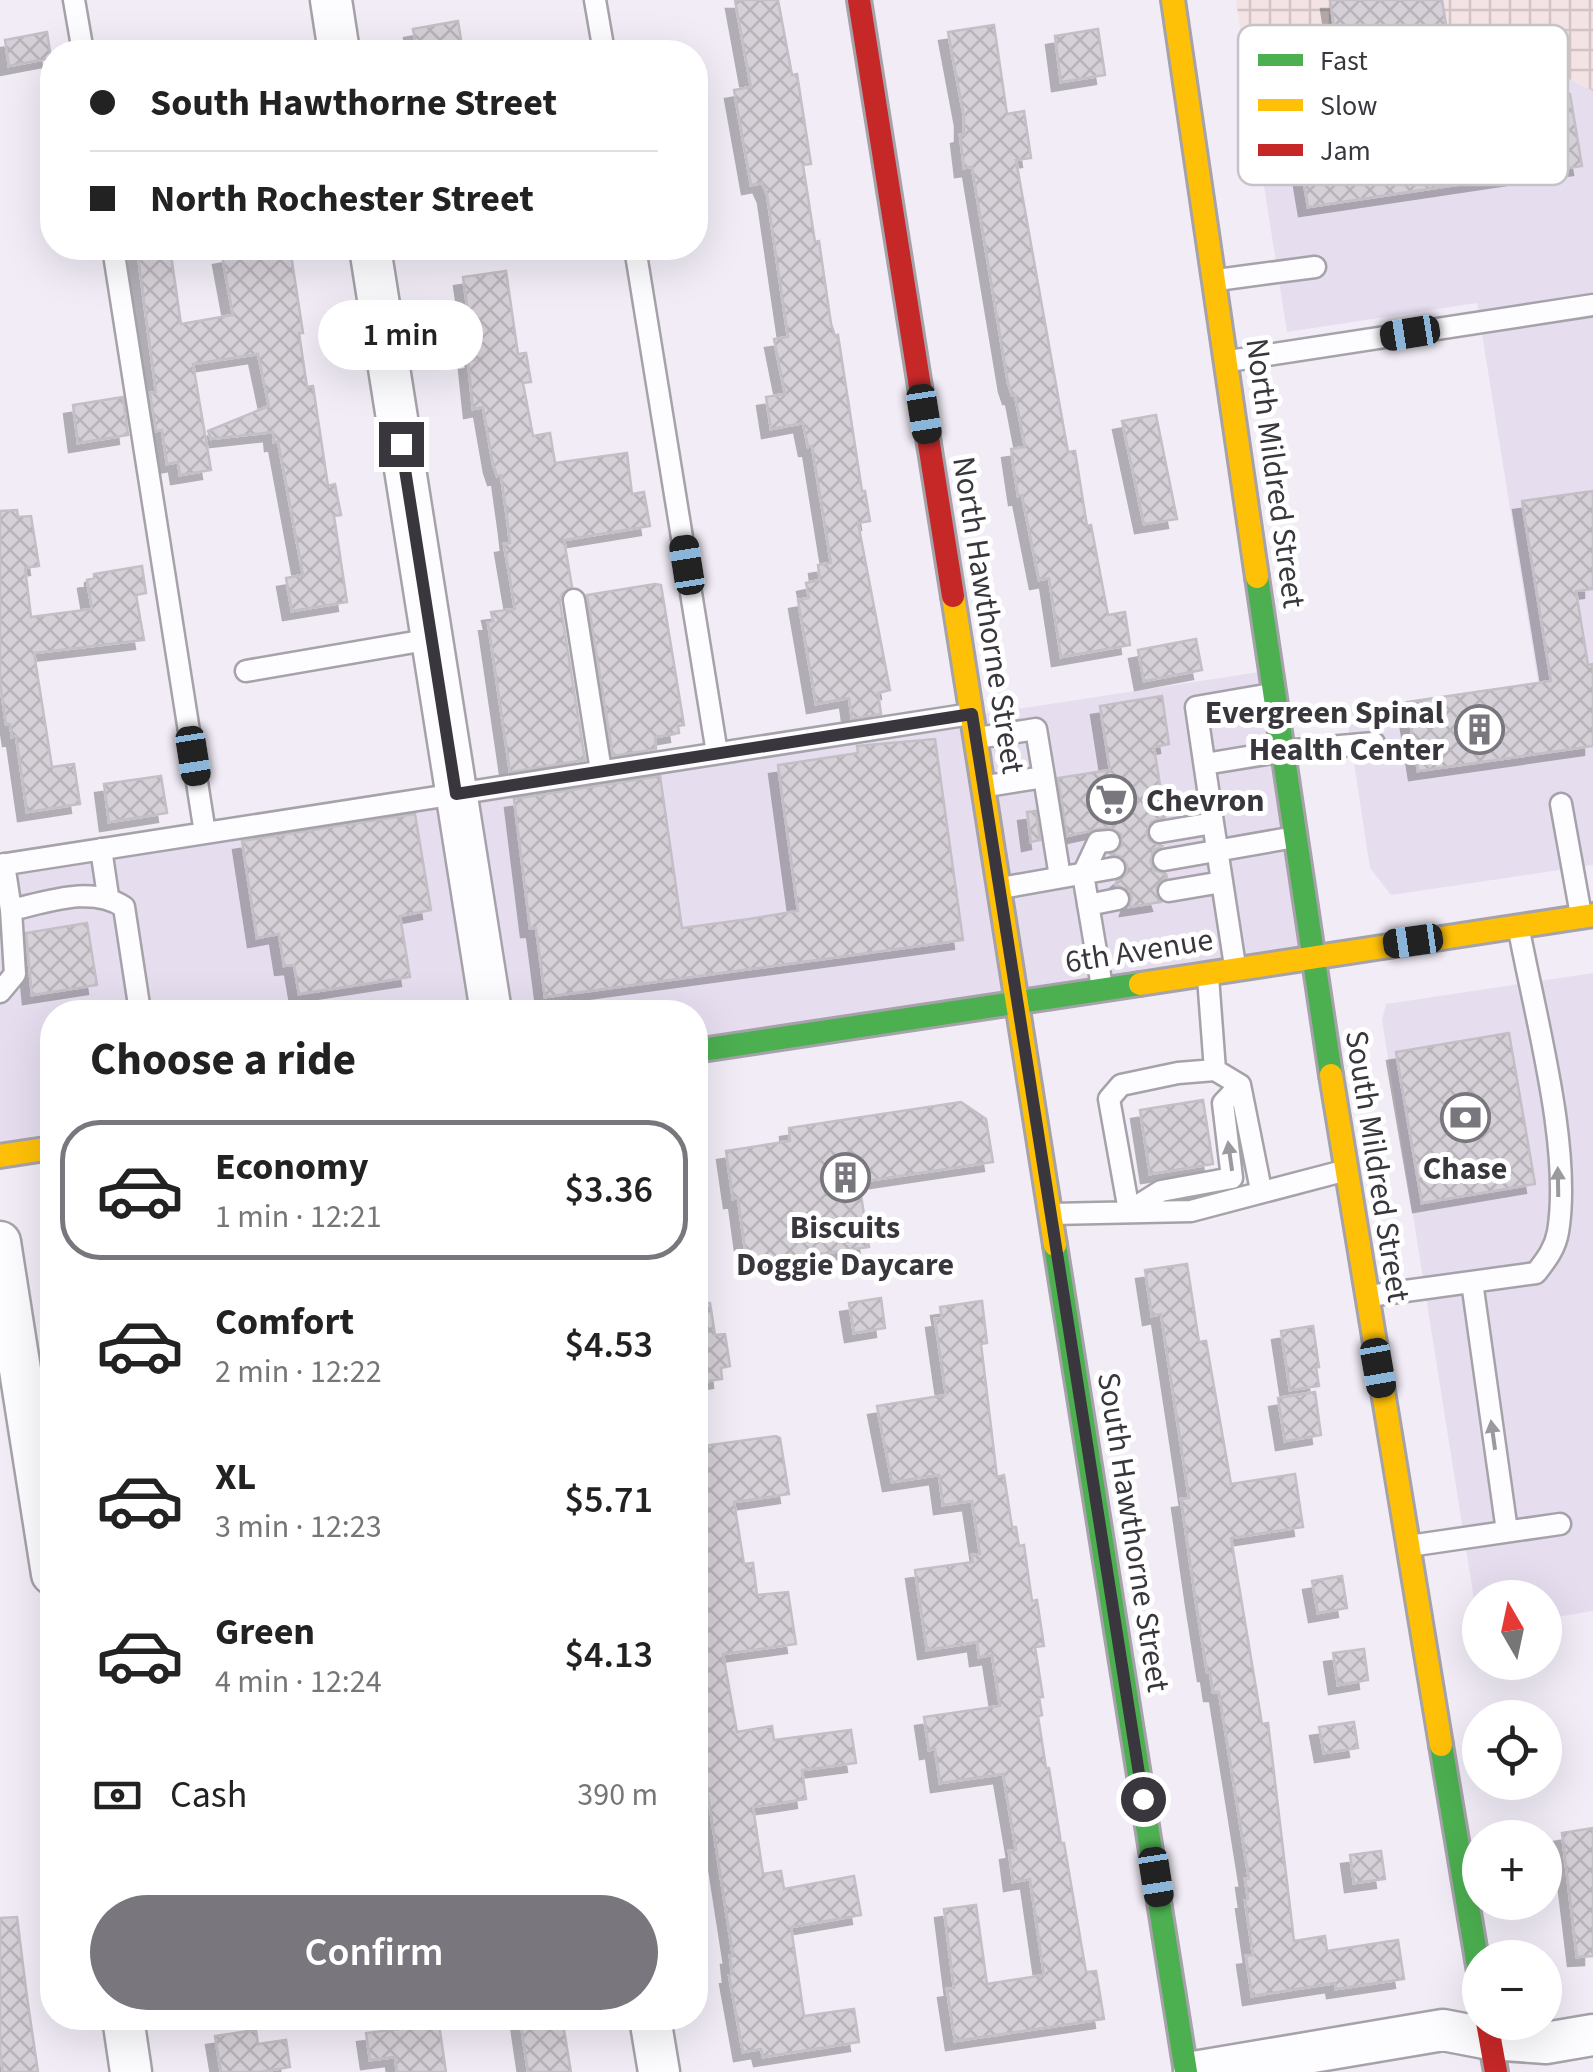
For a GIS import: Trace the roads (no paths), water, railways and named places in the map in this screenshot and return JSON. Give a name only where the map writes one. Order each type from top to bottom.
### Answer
[{"type":"street","points":[[331,0],[338,40]]},
{"type":"street","name":"North Hawthorne Street","points":[[859,0],[1017,1003]]},
{"type":"street","name":"North Mildred Street","points":[[1173,0],[1312,956]]},
{"type":"street","points":[[372,260],[489,1000]]},
{"type":"street","name":"6th Avenue","points":[[708,1050],[1587,916]]},
{"type":"street","name":"South Mildred Street","points":[[1312,956],[1474,1940]]},
{"type":"street","name":"South Hawthorne Street","points":[[1017,1003],[1190,2072]]},
{"type":"street","points":[[0,1156],[40,1150]]},
{"type":"street","points":[[1,1251],[40,1498]]},
{"type":"street","points":[[125,2030],[132,2072]]},
{"type":"street","points":[[652,2030],[659,2072]]},
{"type":"street","points":[[1190,2072],[1443,2030],[1491,2045],[1546,2044],[1593,2036]]},
{"type":"lane","points":[[74,0],[80,40]]},
{"type":"lane","points":[[596,0],[602,40]]},
{"type":"lane","points":[[115,260],[205,833]]},
{"type":"lane","points":[[638,260],[717,753]]},
{"type":"lane","points":[[1215,280],[1315,267]]},
{"type":"lane","points":[[1227,361],[1593,305]]},
{"type":"lane","points":[[574,600],[601,771]]},
{"type":"lane","points":[[246,671],[432,639]]},
{"type":"lane","points":[[1235,968],[1196,708],[1275,694]]},
{"type":"lane","points":[[0,992],[14,974],[11,910],[2,864],[972,714]]},
{"type":"lane","points":[[976,738],[1036,729],[1060,877]]},
{"type":"lane","points":[[1204,764],[1374,742]]},
{"type":"lane","points":[[983,787],[1044,778]]},
{"type":"lane","points":[[1561,804],[1587,916]]},
{"type":"lane","points":[[1160,832],[1213,823]]},
{"type":"lane","points":[[1164,860],[1295,837]]},
{"type":"lane","points":[[1102,989],[1083,874],[1098,842],[1109,840]]},
{"type":"lane","points":[[102,848],[108,896]]},
{"type":"lane","points":[[999,888],[1114,868]]},
{"type":"lane","points":[[1169,890],[1222,882]]},
{"type":"lane","points":[[11,910],[69,898],[108,896],[124,907],[137,1000]]},
{"type":"lane","points":[[1088,904],[1118,898]]},
{"type":"lane","points":[[1367,1296],[1536,1273],[1551,1253],[1558,1232],[1556,1127],[1518,926]]},
{"type":"lane","points":[[1208,972],[1215,1070]]},
{"type":"lane","points":[[1128,1211],[1109,1099],[1120,1085],[1178,1073],[1215,1070],[1240,1085],[1260,1190]]},
{"type":"lane","points":[[1128,1211],[1161,1191],[1232,1178],[1222,1104],[1240,1085]]},
{"type":"lane","points":[[1050,1214],[1191,1211],[1346,1170]]},
{"type":"lane","points":[[1472,1282],[1507,1531]]},
{"type":"lane","points":[[1408,1546],[1560,1524]]},
{"type":"place","name":"Evergreen Spinal Health Center","points":[[1479,730]]},
{"type":"place","name":"Chevron","points":[[1111,800]]},
{"type":"place","name":"Chase","points":[[1465,1118]]},
{"type":"place","name":"Biscuits Doggie Daycare","points":[[845,1177]]}]
